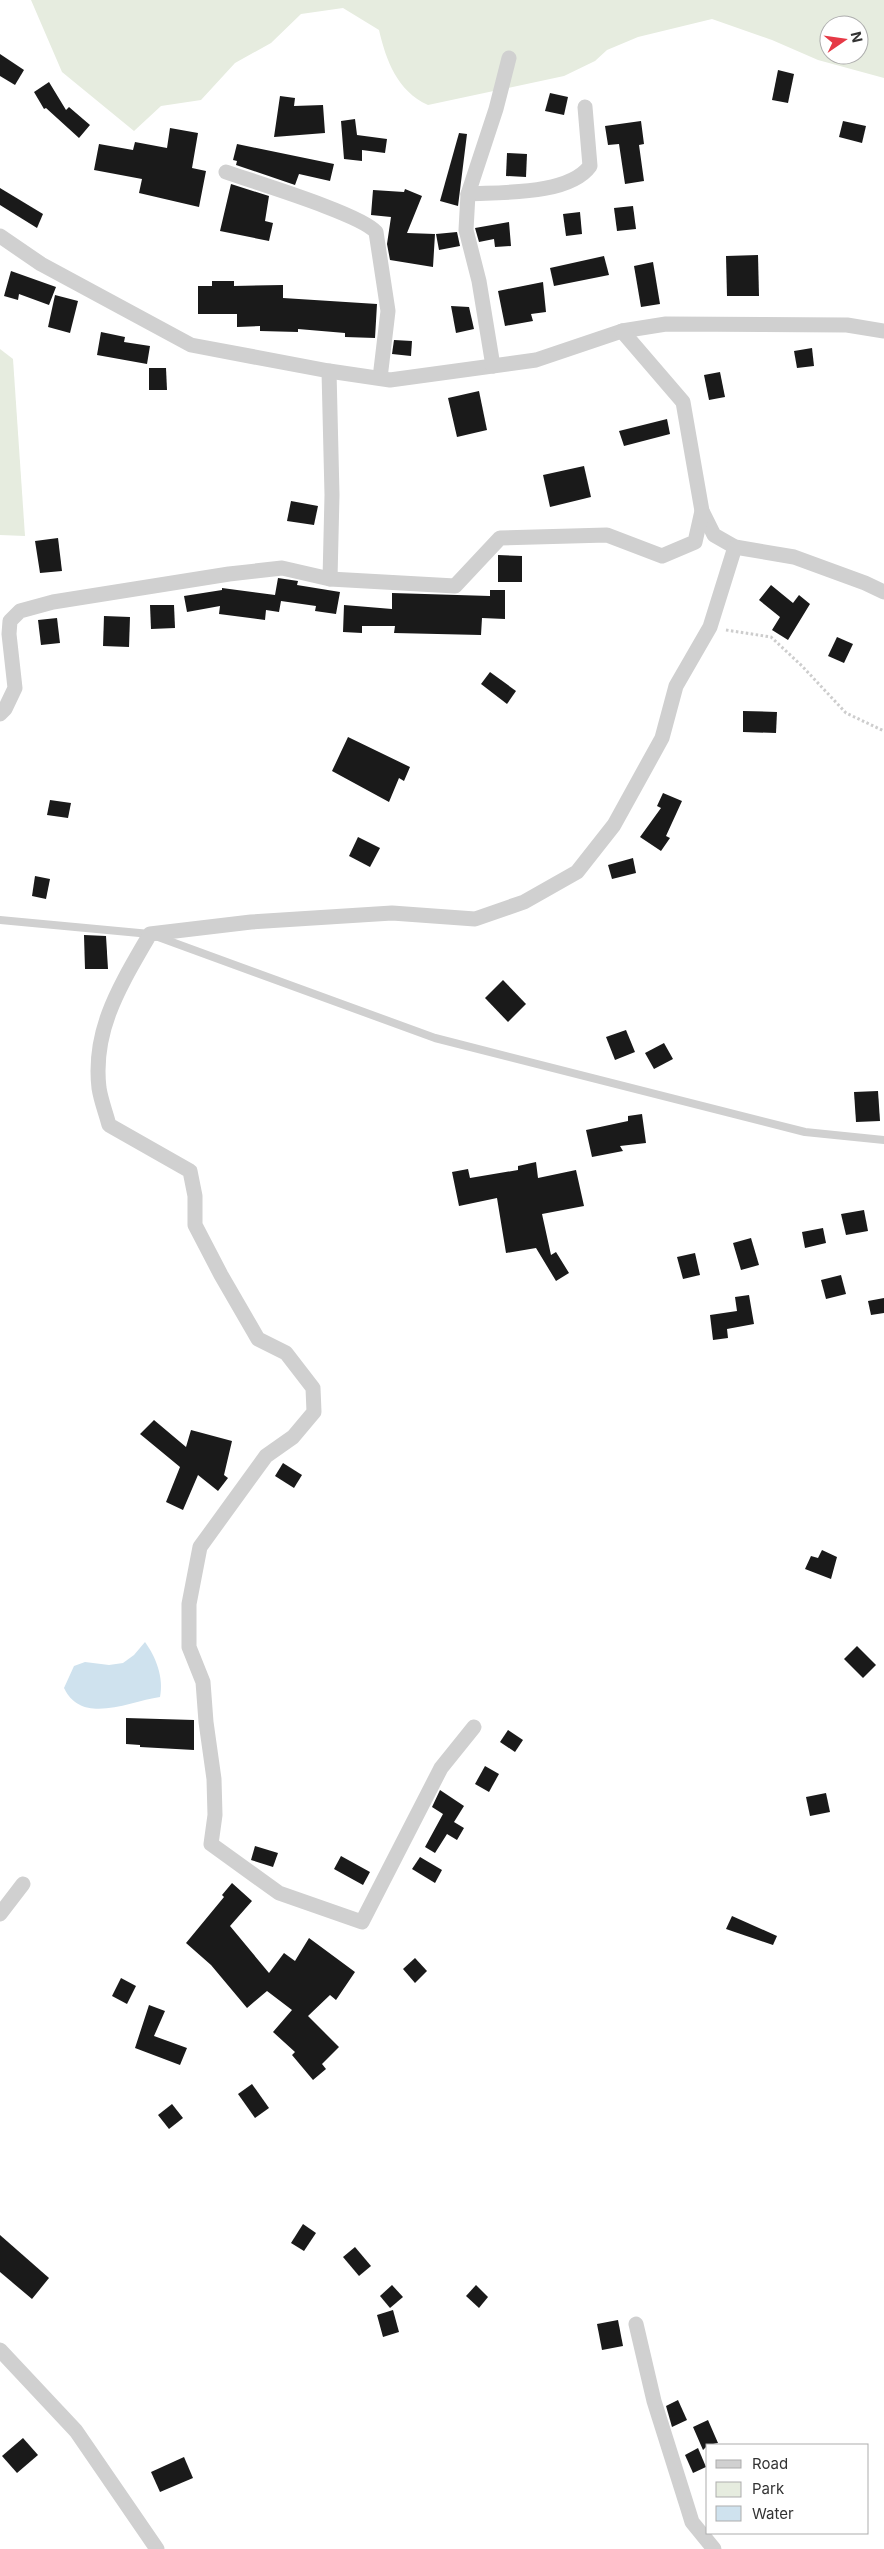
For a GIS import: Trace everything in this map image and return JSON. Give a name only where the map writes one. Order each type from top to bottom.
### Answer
[{"type":"street","points":[[493,366],[479,281],[466,230],[468,194],[510,58]]},
{"type":"street","points":[[468,194],[534,189],[570,182],[584,174],[590,166],[585,107]]},
{"type":"street","points":[[226,172],[346,215],[370,226],[376,232],[388,311],[380,378]]},
{"type":"street","points":[[0,236],[41,264],[191,344],[329,371],[390,380],[536,360],[622,331],[666,324],[847,325],[884,330]]},
{"type":"street","points":[[622,331],[683,402],[702,511],[714,535],[735,547],[794,557],[884,592]]},
{"type":"street","points":[[329,371],[332,495],[330,579]]},
{"type":"street","points":[[0,714],[5,709],[15,688],[9,634],[10,621],[20,611],[53,602],[229,574],[282,568],[330,579],[455,586],[500,538],[606,535],[662,556],[696,542],[702,511]]},
{"type":"street","points":[[474,1727],[441,1768],[362,1922],[278,1893],[210,1844],[215,1815],[214,1779],[206,1722],[204,1682],[190,1648],[189,1604],[200,1547],[266,1456],[293,1437],[314,1412],[312,1388],[286,1353],[258,1339],[221,1275],[195,1225],[195,1196],[190,1171],[109,1126],[99,1088],[99,1046],[112,1000],[150,934],[251,922],[392,914],[475,919],[524,902],[577,872],[614,825],[662,738],[676,686],[710,627],[735,547]]},
{"type":"street","points":[[0,1914],[23,1884]]},
{"type":"street","points":[[636,2324],[654,2401],[692,2522],[714,2549]]},
{"type":"street","points":[[0,2350],[76,2431],[157,2549]]},
{"type":"lane","points":[[0,920],[150,934],[435,1038],[805,1132],[884,1140]]},
{"type":"path","points":[[710,627],[771,637],[802,666],[846,713],[884,731]]},
{"type":"green space","points":[[31,0],[884,0],[884,78],[836,65],[869,65],[869,15],[819,15],[819,60],[772,40],[712,19],[638,37],[607,50],[595,61],[564,76],[428,105],[408,92],[394,74],[379,30],[343,8],[301,14],[271,43],[235,63],[201,100],[161,106],[134,131],[62,72]]},
{"type":"green space","points":[[0,349],[13,359],[25,536],[0,535]]},
{"type":"water","points":[[145,1642],[153,1654],[160,1675],[160,1697],[121,1706],[94,1709],[82,1706],[72,1699],[64,1688],[74,1666],[85,1662],[109,1665],[123,1663],[134,1655]]},
{"type":"building","points":[[0,54],[24,70],[15,85],[0,76]]},
{"type":"building","points":[[778,70],[794,74],[788,103],[772,100]]},
{"type":"building","points":[[49,82],[66,110],[69,107],[90,125],[79,138],[46,108],[44,109],[34,92]]},
{"type":"building","points":[[550,93],[568,97],[564,115],[545,111]]},
{"type":"building","points":[[280,96],[295,98],[294,106],[323,105],[325,133],[274,137]]},
{"type":"building","points":[[355,119],[357,135],[387,139],[385,153],[362,150],[362,161],[344,159],[341,121]]},
{"type":"building","points":[[641,121],[644,144],[639,145],[644,181],[625,184],[619,144],[608,145],[605,126]]},
{"type":"building","points":[[843,121],[866,126],[862,143],[839,137]]},
{"type":"building","points":[[170,128],[198,133],[192,168],[206,171],[199,207],[139,193],[142,179],[94,170],[99,144],[133,150],[135,142],[167,148]]},
{"type":"building","points":[[459,133],[467,134],[458,206],[440,201]]},
{"type":"building","points":[[237,144],[334,164],[330,181],[299,174],[295,185],[236,165],[237,161],[233,160]]},
{"type":"building","points":[[507,153],[527,154],[526,177],[506,176]]},
{"type":"building","points":[[231,184],[269,196],[265,221],[273,223],[269,241],[220,231]]},
{"type":"building","points":[[0,188],[43,214],[37,228],[0,205]]},
{"type":"building","points":[[405,189],[422,196],[407,233],[435,234],[433,267],[390,260],[387,244],[391,217],[371,215],[373,190],[404,192]]},
{"type":"building","points":[[633,206],[636,229],[617,231],[614,208]]},
{"type":"building","points":[[580,212],[582,234],[566,236],[563,214]]},
{"type":"building","points":[[509,222],[511,246],[495,247],[494,239],[479,242],[475,228]]},
{"type":"building","points":[[457,232],[460,246],[439,250],[436,234]]},
{"type":"building","points":[[758,255],[759,296],[727,296],[726,256]]},
{"type":"building","points":[[604,256],[609,275],[554,286],[550,268]]},
{"type":"building","points":[[653,262],[660,304],[641,307],[634,266]]},
{"type":"building","points":[[11,271],[56,287],[49,305],[19,294],[18,300],[4,296]]},
{"type":"building","points":[[212,281],[234,281],[234,286],[283,285],[283,298],[377,304],[375,338],[345,337],[345,333],[298,329],[298,332],[260,331],[260,326],[237,327],[237,314],[198,314],[198,286],[212,286]]},
{"type":"building","points":[[543,282],[546,312],[531,314],[533,321],[505,326],[498,291]]},
{"type":"building","points":[[55,295],[78,301],[70,333],[48,327]]},
{"type":"building","points":[[451,306],[469,307],[474,329],[456,333]]},
{"type":"building","points":[[101,332],[125,337],[124,342],[150,346],[147,364],[97,355]]},
{"type":"building","points":[[394,340],[412,341],[411,356],[392,354]]},
{"type":"building","points":[[812,348],[814,366],[797,368],[794,351]]},
{"type":"building","points":[[149,368],[166,368],[167,390],[149,390]]},
{"type":"building","points":[[720,372],[725,397],[709,400],[704,375]]},
{"type":"building","points":[[479,391],[487,430],[457,437],[448,398]]},
{"type":"building","points":[[667,419],[670,434],[624,446],[619,431]]},
{"type":"building","points":[[584,466],[591,497],[550,507],[543,475]]},
{"type":"building","points":[[291,501],[318,506],[314,525],[287,521]]},
{"type":"building","points":[[58,538],[62,571],[40,573],[35,541]]},
{"type":"building","points":[[498,555],[522,556],[522,582],[498,582]]},
{"type":"building","points":[[278,578],[298,581],[297,585],[340,592],[336,614],[315,611],[316,606],[281,601],[279,612],[266,610],[265,620],[219,614],[220,606],[187,612],[184,596],[222,590],[222,588],[275,595]]},
{"type":"building","points":[[771,585],[793,603],[799,595],[810,604],[788,640],[772,630],[780,617],[759,600]]},
{"type":"building","points":[[490,590],[505,590],[505,619],[482,618],[481,635],[394,633],[395,626],[362,626],[362,633],[343,632],[344,605],[392,609],[392,593],[490,596]]},
{"type":"building","points":[[150,605],[174,605],[175,628],[151,629]]},
{"type":"building","points":[[104,616],[130,617],[129,647],[103,646]]},
{"type":"building","points":[[57,618],[60,643],[41,645],[38,620]]},
{"type":"building","points":[[837,637],[853,644],[844,663],[828,656]]},
{"type":"building","points":[[490,672],[516,691],[507,704],[481,684]]},
{"type":"building","points":[[743,711],[777,712],[776,733],[743,732]]},
{"type":"building","points":[[348,737],[410,767],[404,781],[399,778],[389,802],[332,771]]},
{"type":"building","points":[[663,793],[682,801],[666,836],[670,838],[661,851],[640,837],[661,808],[657,806]]},
{"type":"building","points":[[50,800],[71,803],[68,818],[47,815]]},
{"type":"building","points":[[358,837],[380,848],[370,867],[349,856]]},
{"type":"building","points":[[633,858],[636,873],[612,879],[608,865]]},
{"type":"building","points":[[35,876],[50,879],[46,899],[32,896]]},
{"type":"building","points":[[84,935],[106,936],[108,969],[85,969]]},
{"type":"building","points":[[503,980],[526,1004],[508,1022],[485,998]]},
{"type":"building","points":[[626,1030],[635,1052],[615,1060],[606,1037]]},
{"type":"building","points":[[664,1043],[673,1059],[654,1069],[645,1053]]},
{"type":"building","points":[[878,1091],[880,1121],[856,1122],[854,1092]]},
{"type":"building","points":[[642,1114],[646,1143],[620,1146],[623,1151],[592,1157],[586,1130],[628,1121],[628,1116]]},
{"type":"building","points":[[536,1162],[538,1178],[576,1170],[584,1206],[542,1214],[551,1255],[556,1252],[569,1273],[556,1281],[536,1248],[506,1253],[497,1198],[459,1206],[452,1172],[468,1169],[470,1178],[518,1170],[518,1166]]},
{"type":"building","points":[[864,1210],[868,1231],[846,1235],[841,1214]]},
{"type":"building","points":[[823,1228],[826,1243],[805,1248],[802,1232]]},
{"type":"building","points":[[751,1238],[759,1265],[741,1270],[733,1243]]},
{"type":"building","points":[[695,1253],[700,1275],[683,1279],[677,1257]]},
{"type":"building","points":[[841,1275],[846,1294],[826,1299],[821,1280]]},
{"type":"building","points":[[749,1295],[754,1324],[727,1329],[728,1338],[713,1340],[710,1315],[737,1311],[735,1297]]},
{"type":"building","points":[[884,1298],[884,1313],[871,1315],[868,1301]]},
{"type":"building","points":[[154,1420],[186,1447],[191,1430],[232,1441],[224,1475],[228,1478],[218,1491],[198,1475],[183,1510],[166,1502],[180,1467],[140,1434]]},
{"type":"building","points":[[283,1463],[302,1475],[294,1488],[275,1476]]},
{"type":"building","points":[[822,1550],[837,1557],[831,1579],[805,1569],[811,1556],[818,1558]]},
{"type":"building","points":[[857,1646],[876,1665],[863,1678],[844,1659]]},
{"type":"building","points":[[126,1718],[194,1720],[194,1750],[140,1747],[140,1745],[126,1744]]},
{"type":"building","points":[[508,1730],[523,1740],[515,1752],[500,1742]]},
{"type":"building","points":[[485,1766],[499,1774],[489,1792],[475,1784]]},
{"type":"building","points":[[440,1790],[464,1806],[454,1822],[464,1828],[457,1840],[447,1834],[435,1853],[425,1847],[443,1814],[432,1807]]},
{"type":"building","points":[[826,1793],[830,1812],[810,1816],[806,1797]]},
{"type":"building","points":[[255,1846],[278,1853],[273,1867],[251,1860]]},
{"type":"building","points":[[341,1856],[370,1872],[363,1885],[334,1869]]},
{"type":"building","points":[[420,1857],[442,1870],[435,1883],[412,1869]]},
{"type":"building","points":[[232,1883],[252,1901],[230,1926],[269,1973],[284,1953],[295,1961],[309,1938],[355,1972],[336,2000],[330,1995],[308,2016],[339,2047],[322,2064],[326,2069],[313,2080],[292,2055],[295,2052],[273,2032],[292,2010],[267,1991],[247,2008],[211,1965],[186,1943],[224,1897],[222,1895]]},
{"type":"building","points":[[732,1916],[777,1936],[773,1945],[726,1929]]},
{"type":"building","points":[[415,1958],[427,1971],[415,1983],[403,1969]]},
{"type":"building","points":[[121,1978],[136,1986],[127,2004],[112,1996]]},
{"type":"building","points":[[149,2005],[165,2011],[154,2036],[187,2048],[180,2065],[135,2048]]},
{"type":"building","points":[[252,2084],[269,2108],[255,2118],[238,2094]]},
{"type":"building","points":[[172,2104],[183,2118],[169,2129],[158,2115]]},
{"type":"building","points":[[303,2224],[316,2233],[304,2251],[291,2243]]},
{"type":"building","points":[[0,2235],[49,2278],[32,2299],[0,2272]]},
{"type":"building","points":[[355,2247],[371,2266],[359,2276],[343,2257]]},
{"type":"building","points":[[392,2285],[403,2297],[390,2308],[380,2296]]},
{"type":"building","points":[[476,2285],[488,2297],[479,2308],[466,2296]]},
{"type":"building","points":[[393,2310],[399,2332],[383,2337],[377,2315]]},
{"type":"building","points":[[618,2320],[623,2346],[602,2350],[597,2324]]},
{"type":"building","points":[[678,2400],[687,2420],[672,2427],[666,2406]]},
{"type":"building","points":[[708,2420],[718,2443],[706,2444],[703,2450],[693,2427]]},
{"type":"building","points":[[23,2438],[38,2455],[17,2473],[2,2456]]},
{"type":"building","points":[[698,2448],[706,2467],[693,2473],[685,2455]]},
{"type":"building","points":[[184,2457],[193,2478],[160,2492],[151,2472]]}]
